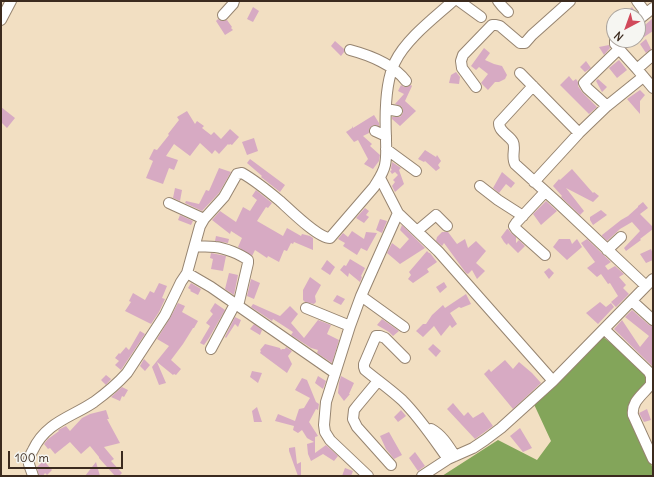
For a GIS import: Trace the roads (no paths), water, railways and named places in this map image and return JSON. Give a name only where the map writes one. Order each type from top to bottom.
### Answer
[{"type":"street","points":[[1,20],[11,1]]},
{"type":"street","points":[[33,476],[29,464],[29,456],[42,436],[58,422],[94,402],[121,380],[127,373],[165,315],[187,273],[200,226],[224,197],[238,173],[242,173],[254,180],[317,233],[327,239],[330,238],[380,178],[385,166],[386,109],[389,82],[392,68],[397,58],[407,44],[427,23],[453,1]]},
{"type":"street","points":[[459,1],[480,17]]},
{"type":"street","points":[[498,1],[508,12]]},
{"type":"street","points":[[476,87],[462,68],[461,61],[463,55],[492,25],[500,26],[520,43],[525,43],[570,1]]},
{"type":"street","points":[[637,1],[650,10]]},
{"type":"street","points":[[223,15],[232,2]]},
{"type":"street","points":[[607,106],[587,88],[584,83],[614,48]]},
{"type":"street","points":[[619,48],[653,88]]},
{"type":"street","points":[[350,50],[361,53],[392,68],[406,81]]},
{"type":"street","points":[[534,182],[579,133],[640,73],[653,55]]},
{"type":"street","points":[[520,73],[579,133]]},
{"type":"street","points":[[422,476],[451,458],[473,448],[512,419],[553,381],[650,283],[607,250],[515,164],[513,160],[514,146],[512,141],[500,129],[499,123],[533,86]]},
{"type":"street","points":[[386,109],[397,111]]},
{"type":"street","points":[[375,131],[386,136]]},
{"type":"street","points":[[386,149],[416,171]]},
{"type":"street","points":[[380,178],[398,213],[438,251],[553,381]]},
{"type":"street","points":[[480,186],[523,216]]},
{"type":"street","points":[[545,192],[514,226],[546,255]]},
{"type":"street","points":[[169,203],[204,220]]},
{"type":"street","points":[[368,476],[330,440],[325,432],[324,425],[326,402],[361,296],[398,213]]},
{"type":"street","points":[[417,231],[436,216],[447,226]]},
{"type":"street","points":[[607,250],[620,237]]},
{"type":"street","points":[[195,246],[221,248],[238,254],[248,260],[236,305],[211,349]]},
{"type":"street","points":[[187,273],[211,287],[335,373]]},
{"type":"street","points":[[361,296],[404,327]]},
{"type":"street","points":[[632,301],[653,320]]},
{"type":"street","points":[[306,308],[350,326]]},
{"type":"street","points":[[604,329],[649,372],[651,376],[651,384],[648,389],[638,398],[632,410],[653,459]]},
{"type":"street","points":[[405,358],[385,338],[376,336],[364,367],[365,370],[400,399],[425,426],[441,436],[447,444],[451,458]]},
{"type":"street","points":[[378,381],[354,410],[353,419],[356,427],[391,465]]}]
